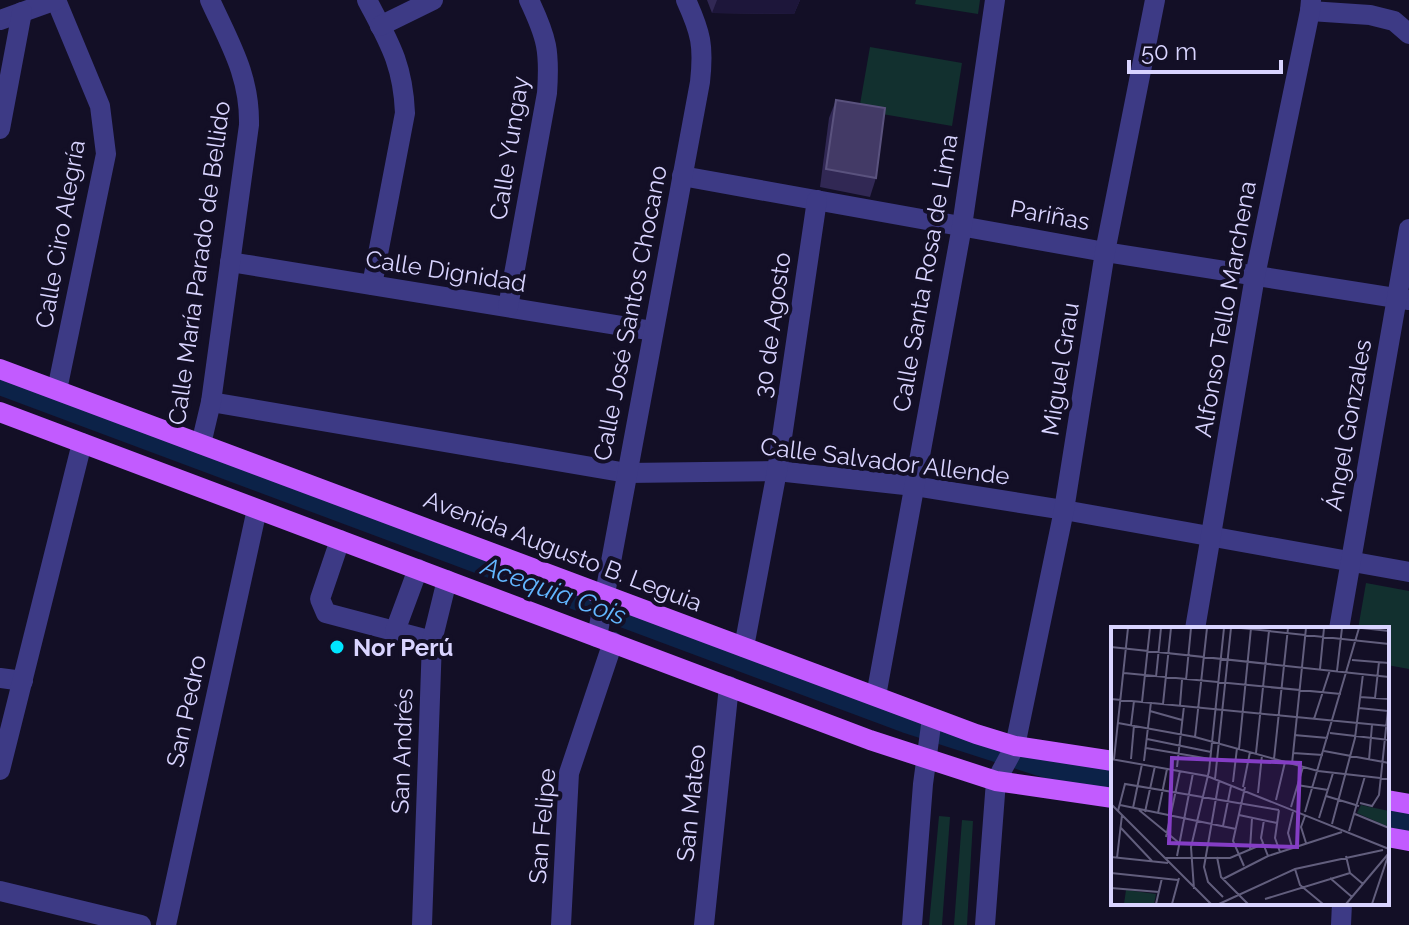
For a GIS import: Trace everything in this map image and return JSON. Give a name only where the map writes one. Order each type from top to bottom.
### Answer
[{"type":"main road","name":"Avenida Augusto B. Leguia","points":[[0,369],[932,719],[1015,747],[1111,761]]},
{"type":"main road","points":[[0,412],[926,758],[997,780],[1111,798]]},
{"type":"main road","points":[[1389,800],[1409,804]]},
{"type":"main road","points":[[1389,837],[1409,841]]},
{"type":"street","points":[[0,20],[56,0]]},
{"type":"street","name":"Calle Ciro Alegría","points":[[56,0],[100,106],[106,154],[57,390]]},
{"type":"street","name":"Calle María Parado de Bellido","points":[[201,444],[211,402],[249,125],[249,98],[244,76],[210,0]]},
{"type":"street","points":[[367,0],[400,65],[405,113],[372,285]]},
{"type":"street","points":[[380,26],[433,0]]},
{"type":"street","name":"Calle Yungay","points":[[508,307],[547,93],[547,38],[529,0]]},
{"type":"street","name":"Calle José Santos Chocano","points":[[603,638],[605,596],[703,50],[697,24],[686,0]]},
{"type":"street","name":"Calle Santa Rosa de Lima","points":[[876,696],[962,226],[995,0]]},
{"type":"street","name":"Miguel Grau","points":[[997,780],[1015,747],[1064,510],[1105,252],[1155,0]]},
{"type":"street","points":[[1310,6],[1394,21],[1409,34]]},
{"type":"street","name":"Alfonso Tello Marchena","points":[[1195,627],[1255,276],[1310,6]]},
{"type":"street","points":[[0,129],[22,12]]},
{"type":"street","name":"Pariñas","points":[[682,176],[1105,252],[1403,300]]},
{"type":"street","name":"30 de Agosto","points":[[744,647],[777,471],[817,200]]},
{"type":"street","name":"Ángel Gonzales","points":[[1339,627],[1403,300],[1409,229]]},
{"type":"street","name":"Calle Dignidad","points":[[230,262],[653,331]]},
{"type":"street","name":"Calle Salvador Allende","points":[[211,402],[627,473],[777,471],[914,486],[1409,572]]},
{"type":"street","points":[[0,770],[82,443]]},
{"type":"street","name":"San Pedro","points":[[166,925],[257,509]]},
{"type":"street","points":[[340,540],[320,599],[326,613],[432,641]]},
{"type":"street","points":[[395,631],[418,569]]},
{"type":"street","name":"San Andrés","points":[[422,925],[432,641],[447,580]]},
{"type":"street","name":"San Felipe","points":[[561,925],[569,773],[603,638]]},
{"type":"street","points":[[0,678],[23,681]]},
{"type":"street","name":"San Mateo","points":[[704,925],[729,686]]},
{"type":"street","points":[[912,925],[932,719]]},
{"type":"street","points":[[985,925],[997,780]]},
{"type":"street","points":[[0,891],[96,919],[141,925]]},
{"type":"street","points":[[1341,925],[1342,905]]},
{"type":"green space","points":[[916,0],[980,0],[978,14],[915,4]]},
{"type":"green space","points":[[870,47],[962,63],[952,126],[859,110]]},
{"type":"green space","points":[[1366,583],[1409,591],[1409,669],[1389,665],[1389,627],[1358,627]]},
{"type":"green space","points":[[939,816],[950,817],[942,925],[929,925]]},
{"type":"green space","points":[[962,820],[973,821],[967,925],[954,925]]},
{"type":"building","points":[[836,100],[885,108],[876,178],[826,169]]},
{"type":"waterway","name":"Acequia Cois","points":[[0,384],[906,722],[1049,768],[1111,778]]},
{"type":"waterway","name":"Acequia Cois","points":[[1389,818],[1409,821]]},
{"type":"place","name":"Nor Perú","points":[[337,647]]}]
